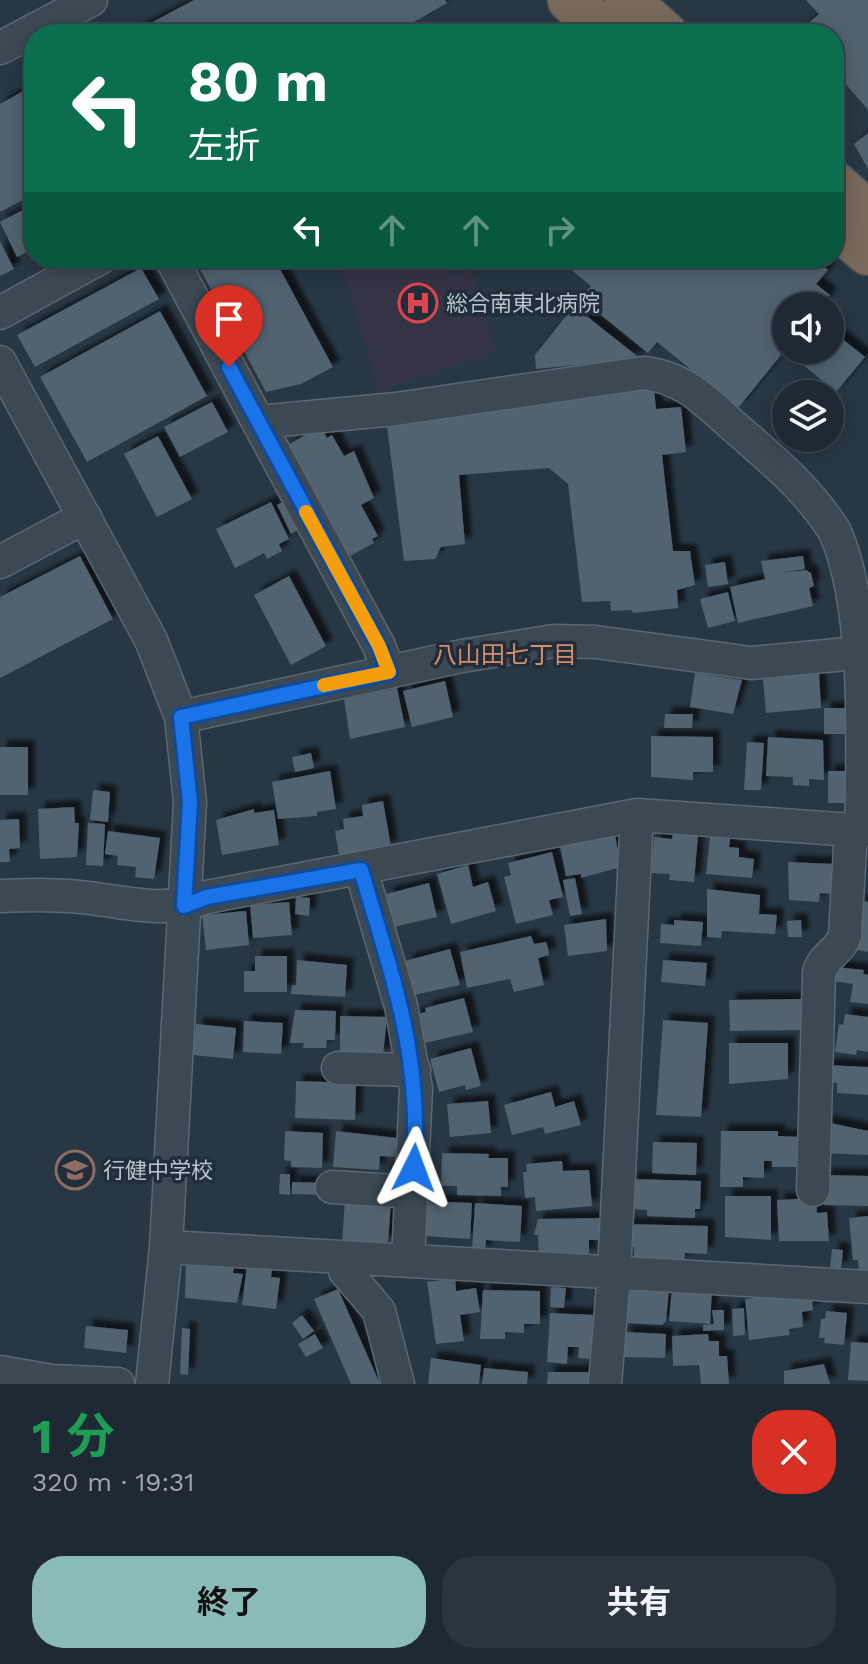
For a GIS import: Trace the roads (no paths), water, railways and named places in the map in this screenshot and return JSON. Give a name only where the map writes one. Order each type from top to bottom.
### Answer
[{"type":"highway","points":[[570,0],[596,24]]},
{"type":"highway","points":[[627,0],[654,24]]},
{"type":"highway","points":[[854,208],[868,253]]},
{"type":"street","points":[[46,24],[91,0]]},
{"type":"street","points":[[0,48],[24,35]]},
{"type":"street","points":[[0,313],[82,268]]},
{"type":"street","points":[[176,268],[379,646],[389,672]]},
{"type":"street","points":[[0,362],[151,640],[181,717],[190,802],[166,1247],[152,1384]]},
{"type":"street","points":[[258,422],[396,409],[644,373],[672,377],[785,470],[824,515],[844,548],[856,586],[866,652],[860,831],[845,935],[842,945],[823,960],[819,972],[813,1190]]},
{"type":"street","points":[[0,562],[85,517]]},
{"type":"street","points":[[181,717],[462,656],[554,641],[596,642],[751,663],[866,652]]},
{"type":"street","points":[[0,896],[88,898],[151,909],[184,906],[207,897],[637,815],[860,831]]},
{"type":"street","points":[[605,1384],[614,1273],[637,815]]},
{"type":"street","points":[[361,870],[401,1006],[414,1070],[417,1111],[408,1261]]},
{"type":"street","points":[[338,1068],[414,1070]]},
{"type":"street","points":[[332,1187],[413,1192]]},
{"type":"street","points":[[166,1247],[868,1287]]},
{"type":"street","points":[[342,1257],[345,1271],[379,1311],[398,1384]]},
{"type":"street","points":[[0,1372],[35,1381],[118,1384]]},
{"type":"place","name":"総合南東北病院","points":[[418,303]]},
{"type":"place","name":"行健中学校","points":[[75,1170]]},
{"type":"district","name":"八山田七丁目","points":[[505,655]]}]
